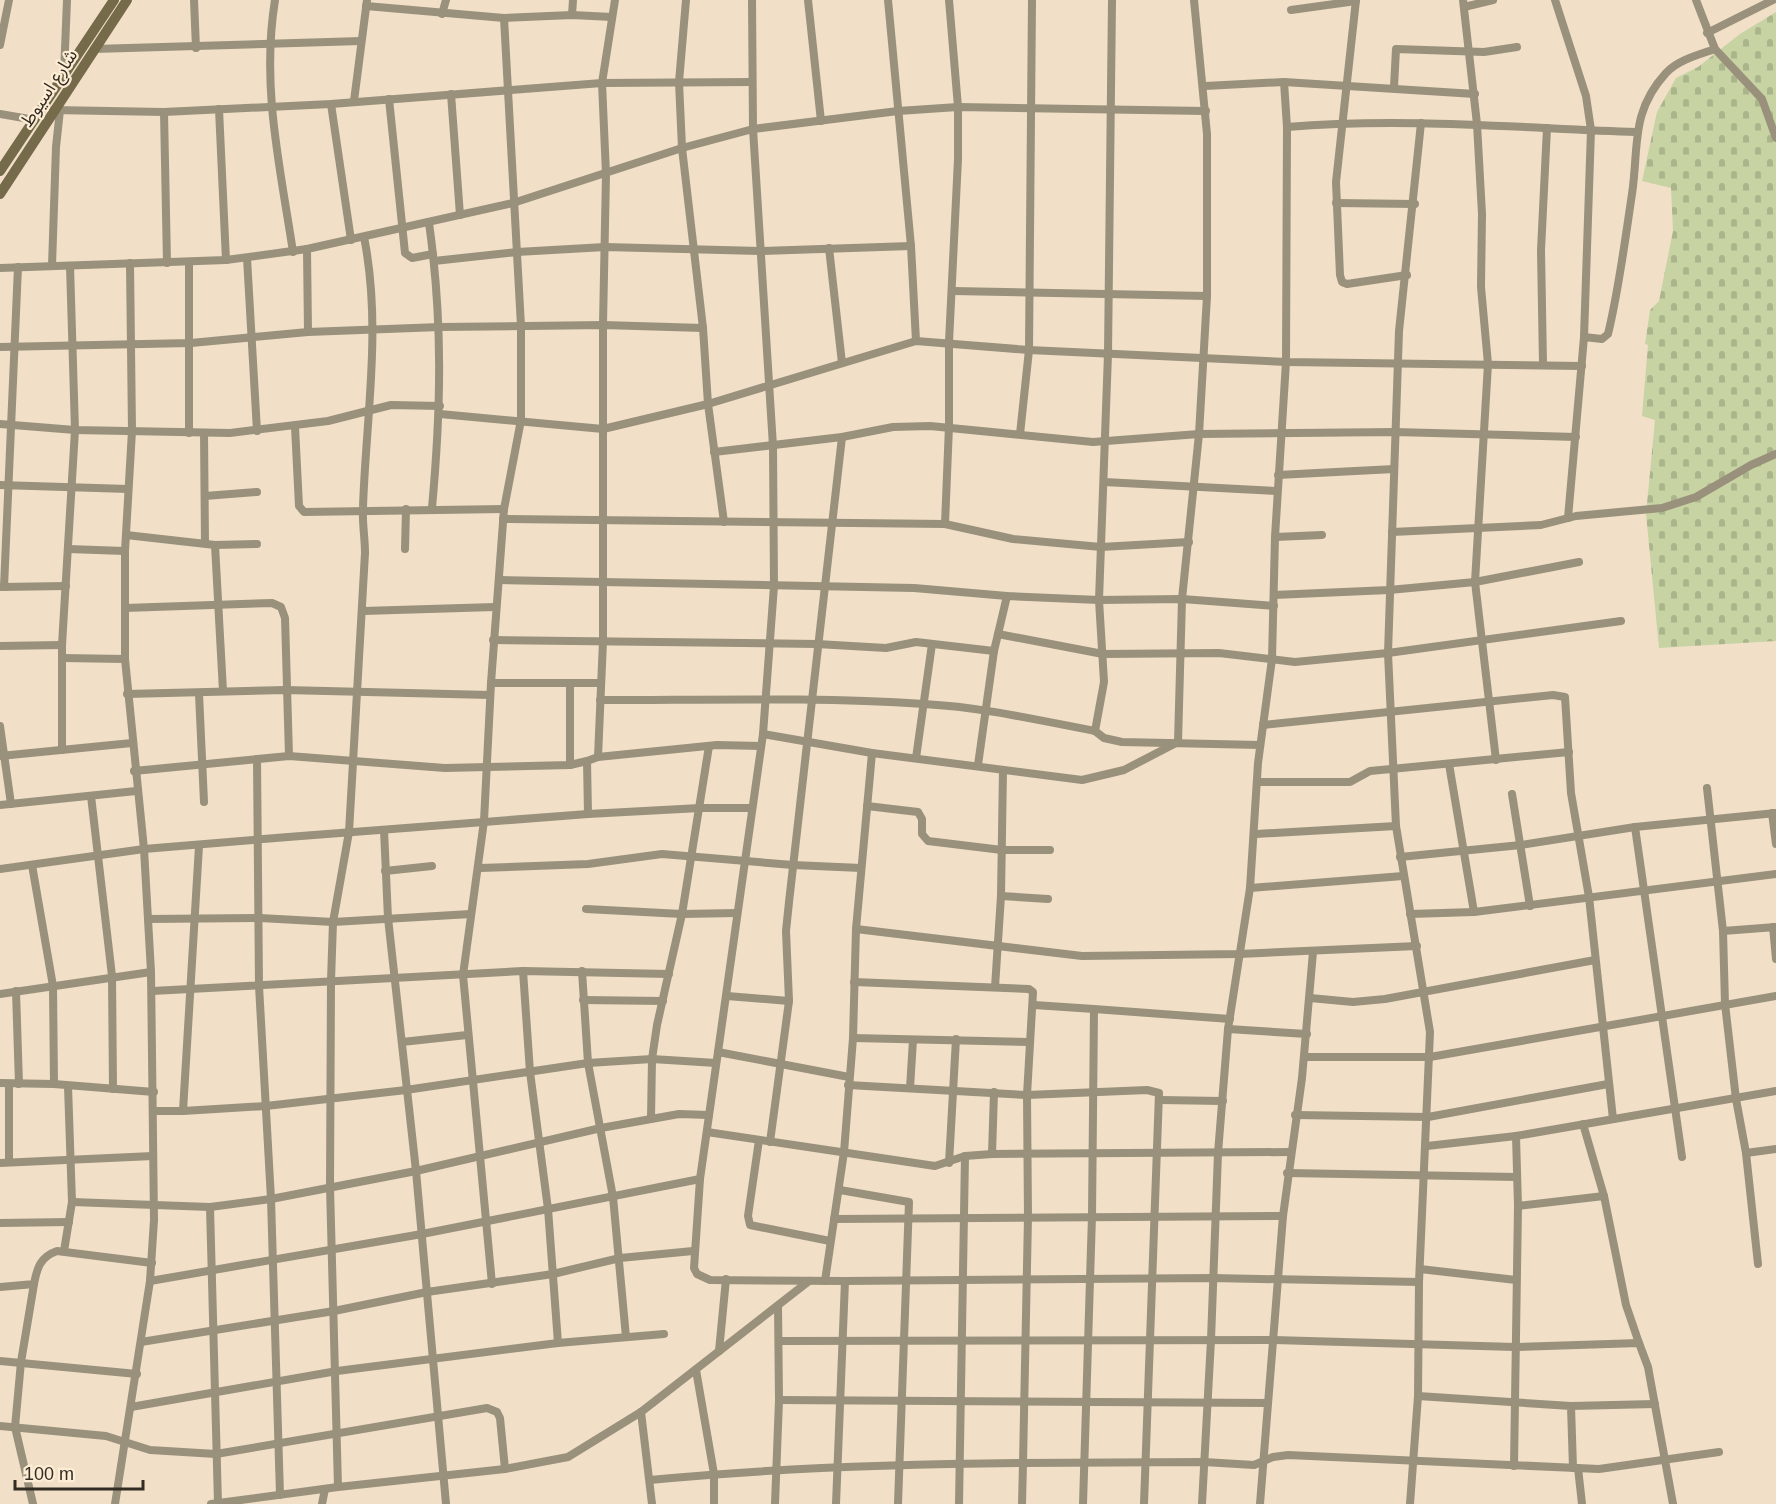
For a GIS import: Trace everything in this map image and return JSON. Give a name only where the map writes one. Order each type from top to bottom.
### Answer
[{"type":"street","points":[[0,45],[9,0]]},
{"type":"street","points":[[64,76],[67,0]]},
{"type":"street","name":"شارع اسيوط","points":[[0,171],[114,0]]},
{"type":"street","name":"شارع اسيوط","points":[[0,194],[127,0]]},
{"type":"street","points":[[194,0],[196,48]]},
{"type":"street","points":[[275,0],[269,45],[270,107],[294,252]]},
{"type":"street","points":[[442,14],[446,0]]},
{"type":"street","points":[[572,15],[573,0]]},
{"type":"street","points":[[598,757],[603,641],[603,325],[606,174],[602,83],[615,0]]},
{"type":"street","points":[[686,0],[679,82],[682,148],[704,328],[708,404],[724,522]]},
{"type":"street","points":[[752,0],[753,129],[773,446],[774,586],[763,734],[700,1179],[693,1251],[694,1268],[698,1274],[710,1280],[1212,1278],[1419,1281]]},
{"type":"street","points":[[808,0],[821,121]]},
{"type":"street","points":[[888,0],[911,246],[916,341]]},
{"type":"street","points":[[945,524],[958,107],[949,0]]},
{"type":"street","points":[[1020,434],[1029,350],[1033,106],[1032,0]]},
{"type":"street","points":[[1095,731],[1103,692],[1100,600],[1108,354],[1112,0]]},
{"type":"street","points":[[1178,742],[1182,599],[1199,434],[1207,296],[1205,86],[1194,0]]},
{"type":"street","points":[[1291,10],[1356,0],[1336,203],[1342,282],[1347,284],[1407,275]]},
{"type":"street","points":[[1494,0],[1463,4],[1475,94],[1482,214],[1481,287],[1488,364],[1475,582],[1480,641],[1496,760]]},
{"type":"street","points":[[1555,0],[1586,96],[1591,130],[1584,337],[1568,518]]},
{"type":"street","points":[[1696,0],[1715,49],[1762,99],[1776,138]]},
{"type":"street","points":[[1707,33],[1773,0]]},
{"type":"street","points":[[354,101],[366,3],[442,14],[504,18],[572,15],[612,17]]},
{"type":"street","points":[[492,1284],[463,975],[480,867],[484,821],[502,519],[521,420],[521,326],[504,18]]},
{"type":"street","points":[[94,50],[361,41]]},
{"type":"street","points":[[1394,87],[1396,49],[1470,52],[1517,47]]},
{"type":"street","points":[[1584,337],[1602,339],[1608,334],[1633,191],[1636,132],[1647,103],[1667,72],[1686,60],[1715,49]]},
{"type":"street","points":[[52,266],[57,110],[164,112],[331,104],[602,83],[752,82]]},
{"type":"street","points":[[1205,86],[1284,82],[1394,87],[1475,94]]},
{"type":"street","points":[[1202,1504],[1211,1340],[1214,1216],[1228,1029],[1250,888],[1256,834],[1260,745],[1272,659],[1275,537],[1286,362],[1287,127],[1284,82]]},
{"type":"street","points":[[451,94],[460,215]]},
{"type":"street","points":[[389,99],[406,256],[412,258],[605,247],[760,251],[911,246]]},
{"type":"street","points":[[331,104],[351,240]]},
{"type":"street","points":[[0,268],[226,260],[294,252],[513,203],[682,148],[753,129],[898,111],[958,107],[1033,106],[1206,111]]},
{"type":"street","points":[[219,109],[226,260]]},
{"type":"street","points":[[164,112],[166,262]]},
{"type":"street","points":[[0,114],[35,120]]},
{"type":"street","points":[[1287,127],[1345,122],[1421,123],[1636,132]]},
{"type":"street","points":[[1410,1504],[1418,1396],[1419,1281],[1426,1175],[1430,1025],[1396,826],[1388,653],[1397,365],[1415,204],[1421,123]]},
{"type":"street","points":[[1543,364],[1541,250],[1547,128]]},
{"type":"street","points":[[1336,203],[1415,204]]},
{"type":"street","points":[[429,223],[440,327],[440,410],[432,508]]},
{"type":"street","points":[[338,1487],[337,1371],[330,1187],[331,981],[333,922],[349,832],[363,611],[365,553],[363,510],[374,329],[370,275],[364,237]]},
{"type":"street","points":[[829,248],[842,363]]},
{"type":"street","points":[[307,249],[308,333]]},
{"type":"street","points":[[247,258],[257,431]]},
{"type":"street","points":[[189,262],[191,343],[189,433]]},
{"type":"street","points":[[115,1504],[150,1281],[154,1205],[151,972],[144,849],[134,771],[125,659],[125,551],[132,430],[133,343],[130,263]]},
{"type":"street","points":[[62,750],[62,645],[75,429],[70,266]]},
{"type":"street","points":[[18,267],[12,425],[4,485],[2,587],[66,586]]},
{"type":"street","points":[[953,291],[1207,296]]},
{"type":"street","points":[[0,347],[191,343],[308,333],[440,327],[603,325],[704,328]]},
{"type":"street","points":[[0,424],[189,433],[257,431],[350,417],[391,405],[603,429],[708,404],[916,341],[1029,350],[1286,362],[1582,366]]},
{"type":"street","points":[[714,452],[842,437],[893,427],[949,426],[1105,442],[1199,434],[1281,435],[1395,432],[1576,437]]},
{"type":"street","points":[[295,427],[301,510],[314,513],[432,508],[504,509]]},
{"type":"street","points":[[204,433],[205,543]]},
{"type":"street","points":[[770,1142],[789,1001],[786,931],[842,437]]},
{"type":"street","points":[[1392,532],[1541,525],[1568,518],[1678,504],[1776,454]]},
{"type":"street","points":[[1278,475],[1394,469]]},
{"type":"street","points":[[1104,482],[1278,491]]},
{"type":"street","points":[[4,485],[128,489]]},
{"type":"street","points":[[205,496],[257,492]]},
{"type":"street","points":[[405,549],[406,509]]},
{"type":"street","points":[[502,519],[945,524],[1013,539],[1101,547],[1189,542]]},
{"type":"street","points":[[126,535],[215,545],[257,544]]},
{"type":"street","points":[[1275,537],[1322,535]]},
{"type":"street","points":[[215,545],[223,691]]},
{"type":"street","points":[[68,549],[125,551]]},
{"type":"street","points":[[1274,596],[1389,590],[1475,582],[1579,562]]},
{"type":"street","points":[[499,580],[914,588],[1007,596],[1100,600],[1182,599],[1274,606]]},
{"type":"street","points":[[978,765],[994,651],[1007,596]]},
{"type":"street","points":[[125,608],[272,603],[281,607],[285,618],[285,690],[289,756]]},
{"type":"street","points":[[363,611],[495,608]]},
{"type":"street","points":[[998,634],[1103,654],[1219,653],[1295,662],[1388,653],[1621,621]]},
{"type":"street","points":[[494,640],[771,643],[886,648],[916,642],[994,651]]},
{"type":"street","points":[[916,758],[932,644]]},
{"type":"street","points":[[0,646],[62,645]]},
{"type":"street","points":[[62,658],[125,659]]},
{"type":"street","points":[[491,683],[601,683]]},
{"type":"street","points":[[570,683],[570,765]]},
{"type":"street","points":[[127,694],[199,694],[223,691],[285,690],[490,694]]},
{"type":"street","points":[[199,694],[204,802]]},
{"type":"street","points":[[1263,725],[1389,711],[1564,696],[1567,701],[1569,753],[1578,836],[1589,897],[1613,1119]]},
{"type":"street","points":[[600,700],[811,700],[924,704],[985,710],[1095,731],[1117,742],[1260,745]]},
{"type":"street","points":[[0,726],[2,756],[11,804]]},
{"type":"street","points":[[763,734],[872,753],[1073,779],[1093,779],[1124,770],[1178,742]]},
{"type":"street","points":[[2,756],[132,743]]},
{"type":"street","points":[[134,771],[289,756],[353,762],[488,769],[570,765],[598,757],[709,746],[761,746]]},
{"type":"street","points":[[651,1119],[652,1059],[682,914],[709,746]]},
{"type":"street","points":[[825,1281],[844,1152],[853,1038],[856,929],[872,753]]},
{"type":"street","points":[[1258,782],[1350,782],[1366,772],[1569,753]]},
{"type":"street","points":[[257,759],[260,840],[260,986],[271,1199],[280,1495]]},
{"type":"street","points":[[587,761],[588,814]]},
{"type":"street","points":[[1449,764],[1474,912]]},
{"type":"street","points":[[995,987],[1001,896],[1003,770]]},
{"type":"street","points":[[1707,788],[1719,880],[1725,1004],[1736,1099],[1746,1153],[1758,1264]]},
{"type":"street","points":[[0,805],[136,791]]},
{"type":"street","points":[[1512,794],[1530,906]]},
{"type":"street","points":[[91,796],[96,856],[112,976],[113,1089]]},
{"type":"street","points":[[867,806],[918,812],[922,819],[922,834],[928,841],[1002,850],[1050,850]]},
{"type":"street","points":[[0,869],[144,849],[484,821],[700,808],[752,808]]},
{"type":"street","points":[[1400,857],[1521,845],[1635,827],[1774,813],[1776,844]]},
{"type":"street","points":[[1256,834],[1396,826]]},
{"type":"street","points":[[1635,827],[1682,1157]]},
{"type":"street","points":[[384,830],[388,918],[416,1171],[446,1504]]},
{"type":"street","points":[[183,1111],[199,846]]},
{"type":"street","points":[[480,867],[588,864],[662,854],[861,868]]},
{"type":"street","points":[[32,865],[53,986],[54,1084]]},
{"type":"street","points":[[385,871],[432,866]]},
{"type":"street","points":[[1410,914],[1474,912],[1530,906],[1643,889],[1776,874]]},
{"type":"street","points":[[1250,888],[1403,876]]},
{"type":"street","points":[[1001,896],[1048,899]]},
{"type":"street","points":[[586,909],[682,914],[737,913]]},
{"type":"street","points":[[148,920],[260,918],[333,922],[471,914]]},
{"type":"street","points":[[1723,932],[1774,927],[1776,959]]},
{"type":"street","points":[[856,929],[1082,956],[1313,952],[1417,946]]},
{"type":"street","points":[[1260,1504],[1287,1173],[1311,998],[1313,952]]},
{"type":"street","points":[[1311,998],[1366,1001],[1425,993],[1595,960]]},
{"type":"street","points":[[152,991],[523,971],[669,974]]},
{"type":"street","points":[[523,971],[530,1072],[548,1209],[558,1343]]},
{"type":"street","points":[[582,971],[588,1063],[613,1197],[626,1337]]},
{"type":"street","points":[[0,994],[151,972]]},
{"type":"street","points":[[854,982],[1029,989],[1033,993],[1027,1095],[1028,1217],[1022,1400],[1022,1504]]},
{"type":"street","points":[[16,991],[19,1084]]},
{"type":"street","points":[[727,996],[789,1001]]},
{"type":"street","points":[[1304,1057],[1430,1057],[1776,996]]},
{"type":"street","points":[[583,1000],[663,1000]]},
{"type":"street","points":[[1034,1005],[1230,1019]]},
{"type":"street","points":[[1083,1504],[1092,1216],[1094,1009]]},
{"type":"street","points":[[1228,1029],[1306,1034]]},
{"type":"street","points":[[402,1042],[467,1035]]},
{"type":"street","points":[[853,1038],[1030,1042]]},
{"type":"street","points":[[949,1163],[956,1039]]},
{"type":"street","points":[[910,1088],[913,1040]]},
{"type":"street","points":[[718,1052],[781,1064],[849,1081],[910,1088],[1027,1095],[1152,1090],[1159,1093],[1150,1278],[1144,1504]]},
{"type":"street","points":[[154,1111],[266,1106],[331,1099],[588,1063],[652,1059],[716,1063]]},
{"type":"street","points":[[9,1162],[4,1083],[54,1084],[154,1092]]},
{"type":"street","points":[[1295,1115],[1428,1117],[1608,1084]]},
{"type":"street","points":[[64,1251],[72,1202],[68,1086]]},
{"type":"street","points":[[1427,1146],[1516,1136],[1676,1107],[1736,1099],[1776,1090]]},
{"type":"street","points":[[992,1154],[994,1092]]},
{"type":"street","points":[[1160,1100],[1223,1101]]},
{"type":"street","points":[[72,1202],[210,1207],[271,1199],[416,1171],[601,1128],[679,1114],[709,1115]]},
{"type":"street","points":[[1582,1124],[1604,1196],[1626,1305],[1648,1367],[1664,1461],[1674,1504]]},
{"type":"street","points":[[707,1132],[935,1166],[965,1156],[992,1154],[1290,1152]]},
{"type":"street","points":[[1514,1466],[1518,1206],[1516,1136]]},
{"type":"street","points":[[759,1140],[748,1216],[750,1225],[830,1241]]},
{"type":"street","points":[[1746,1153],[1776,1149]]},
{"type":"street","points":[[0,1163],[153,1156]]},
{"type":"street","points":[[959,1504],[965,1156]]},
{"type":"street","points":[[1287,1173],[1517,1177]]},
{"type":"street","points":[[150,1281],[422,1234],[700,1179]]},
{"type":"street","points":[[840,1190],[907,1200],[910,1204],[898,1504]]},
{"type":"street","points":[[1518,1206],[1604,1196]]},
{"type":"street","points":[[210,1207],[216,1454],[214,1503],[505,1469],[568,1458],[641,1412],[809,1281]]},
{"type":"street","points":[[834,1219],[1283,1216]]},
{"type":"street","points":[[0,1223],[69,1222]]},
{"type":"street","points":[[33,1504],[15,1427],[21,1362],[37,1269],[45,1257],[57,1251],[152,1263]]},
{"type":"street","points":[[141,1342],[334,1311],[427,1292],[553,1274],[620,1258],[693,1251]]},
{"type":"street","points":[[1420,1269],[1516,1280]]},
{"type":"street","points":[[719,1351],[726,1279]]},
{"type":"street","points":[[836,1504],[845,1281]]},
{"type":"street","points":[[0,1287],[34,1284]]},
{"type":"street","points":[[775,1504],[780,1341],[778,1306]]},
{"type":"street","points":[[131,1407],[337,1371],[558,1343],[664,1334]]},
{"type":"street","points":[[780,1341],[1274,1340],[1515,1347],[1640,1343]]},
{"type":"street","points":[[0,1361],[136,1374]]},
{"type":"street","points":[[696,1370],[714,1474],[714,1504]]},
{"type":"street","points":[[1418,1396],[1571,1406],[1655,1404]]},
{"type":"street","points":[[779,1400],[1086,1400],[1268,1403]]},
{"type":"street","points":[[1571,1406],[1576,1468],[1582,1504]]},
{"type":"street","points":[[0,1426],[106,1436],[150,1450],[216,1454],[486,1408],[497,1412],[505,1469]]},
{"type":"street","points":[[641,1412],[652,1504]]},
{"type":"street","points":[[650,1480],[714,1474],[899,1464],[1204,1462],[1254,1465],[1273,1457],[1288,1455],[1576,1468],[1664,1461],[1719,1452]]},
{"type":"street","points":[[322,1504],[325,1489]]},
{"type":"green space","points":[[1776,12],[1776,641],[1659,648],[1646,514],[1655,420],[1642,416],[1648,345],[1645,344],[1650,310],[1659,301],[1673,231],[1671,188],[1642,181],[1657,112],[1676,78],[1698,67],[1740,34]]}]
